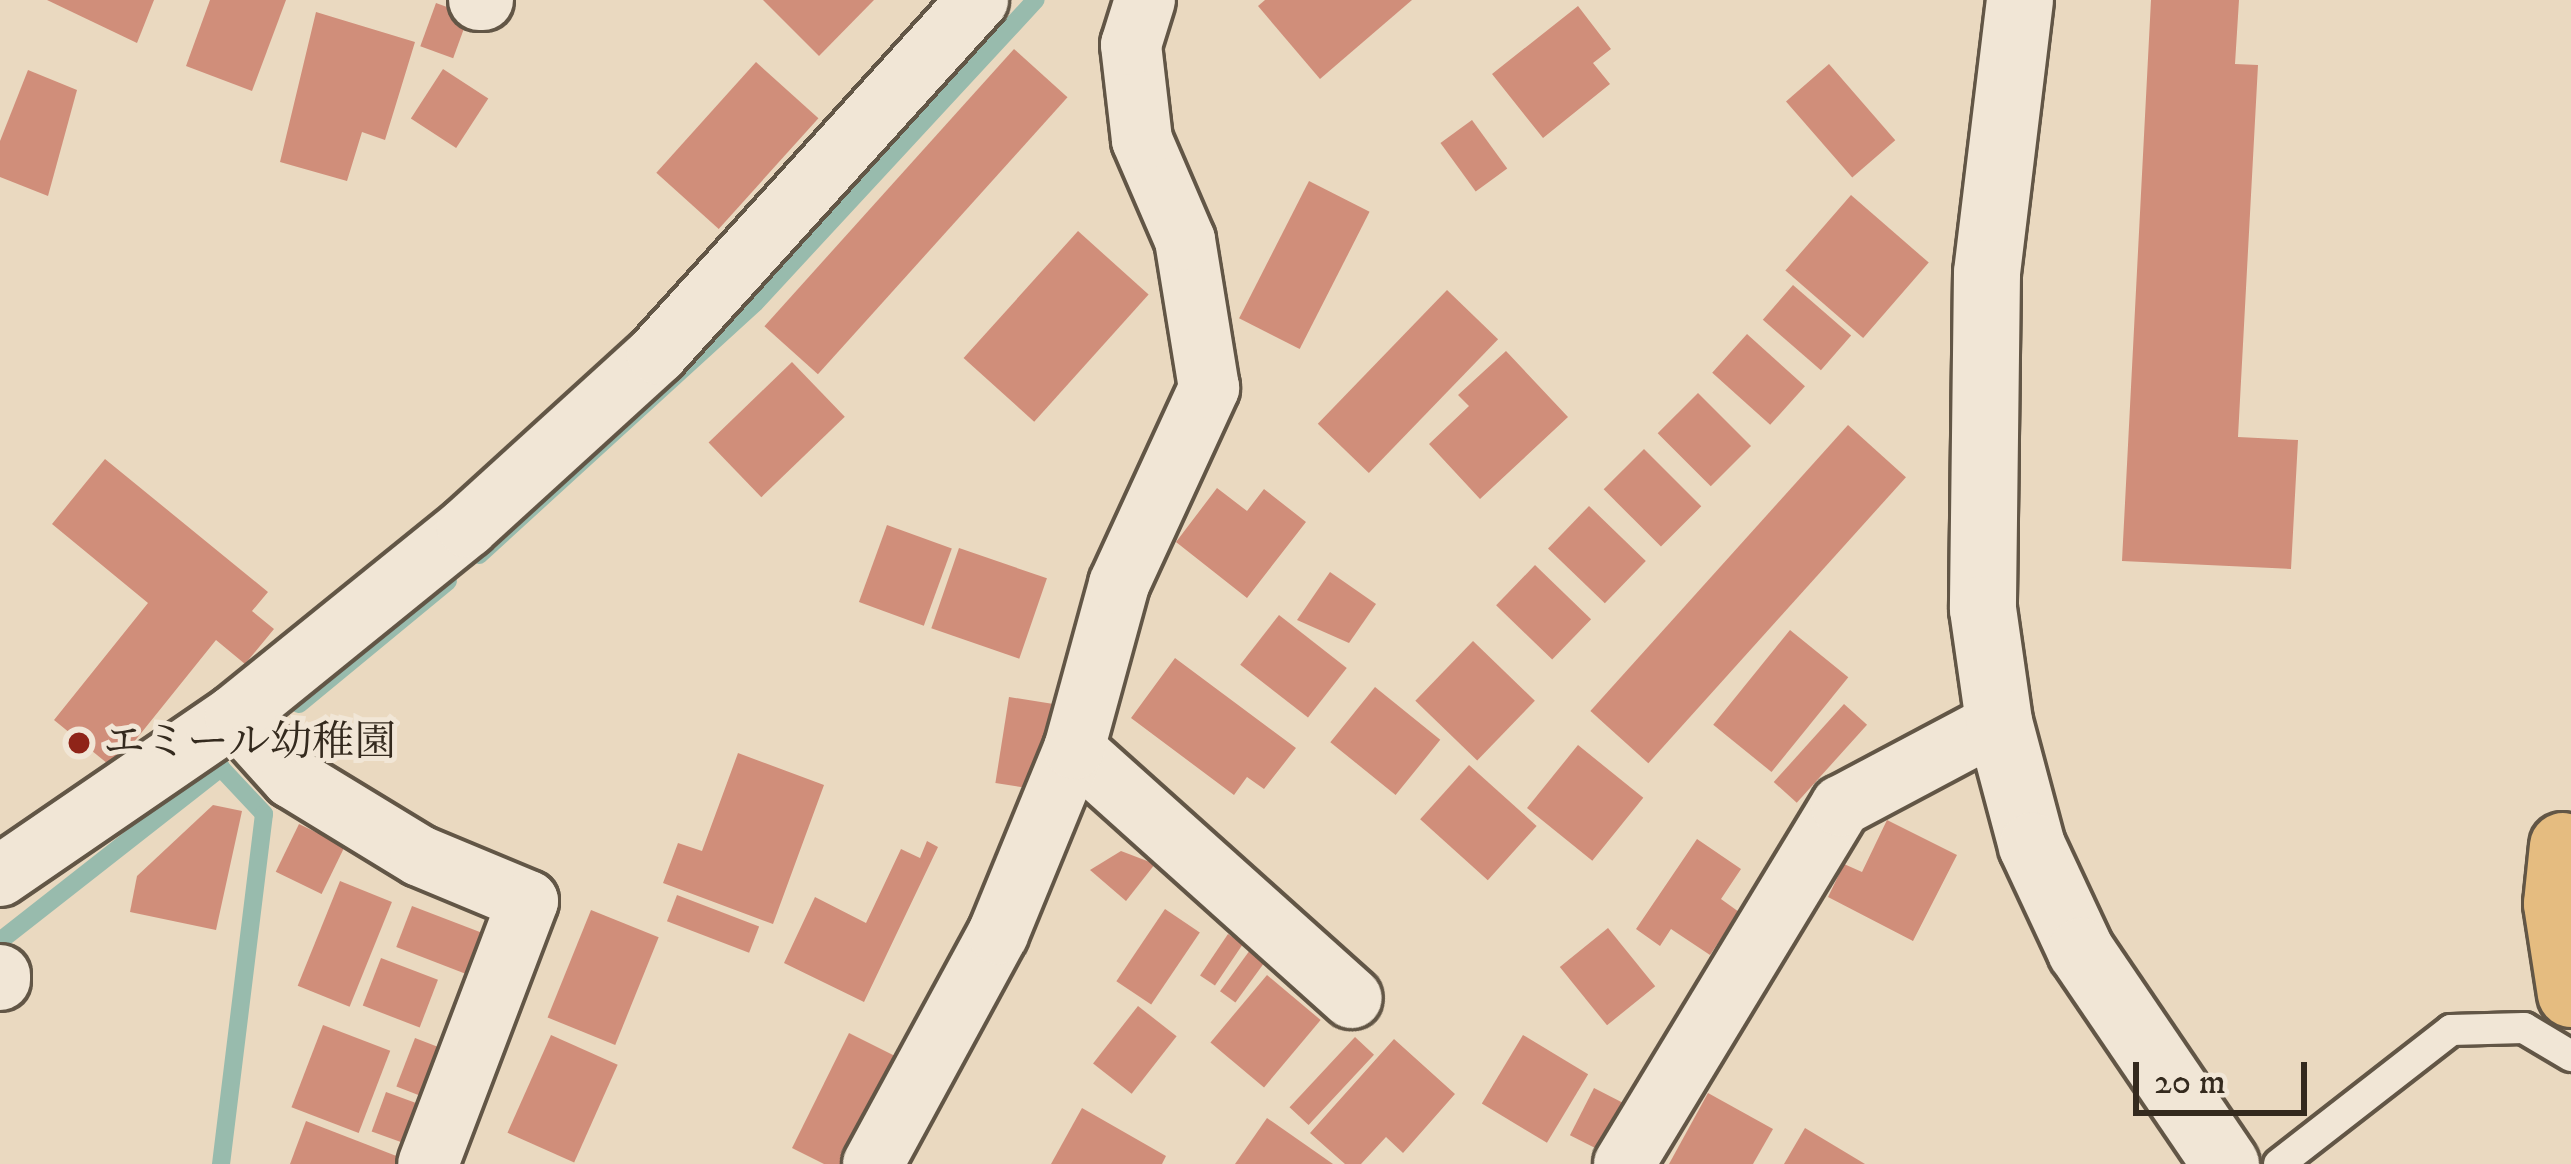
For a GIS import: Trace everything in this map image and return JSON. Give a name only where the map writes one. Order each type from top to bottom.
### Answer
[{"type":"highway","points":[[2564,846],[2557,904],[2571,994]]},
{"type":"street","points":[[0,876],[235,715],[657,354],[978,0]]},
{"type":"street","points":[[872,1164],[998,934],[1074,749],[1119,584],[1209,388],[1184,240],[1142,140],[1131,45],[1145,0]]},
{"type":"street","points":[[2020,0],[1988,273],[1983,609],[1999,722],[2032,846],[2080,951],[2226,1164]]},
{"type":"street","points":[[235,715],[292,778],[420,856],[528,901],[428,1164]]},
{"type":"street","points":[[1624,1164],[1841,806],[1999,722]]},
{"type":"street","points":[[1074,749],[1352,998]]},
{"type":"lane","points":[[2278,1164],[2451,1030],[2524,1028],[2571,1056]]},
{"type":"building","points":[[47,0],[154,0],[137,43]]},
{"type":"building","points":[[210,0],[286,0],[252,91],[186,66]]},
{"type":"building","points":[[763,0],[874,0],[819,56]]},
{"type":"building","points":[[1265,0],[1412,0],[1320,79],[1258,6]]},
{"type":"building","points":[[2151,0],[2239,0],[2235,64],[2258,65],[2238,437],[2298,440],[2291,569],[2122,561]]},
{"type":"building","points":[[436,3],[469,15],[453,58],[420,46]]},
{"type":"building","points":[[1578,6],[1611,49],[1593,63],[1610,84],[1543,138],[1492,74]]},
{"type":"building","points":[[316,12],[415,42],[385,140],[362,132],[347,181],[280,162]]},
{"type":"building","points":[[1014,49],[1068,97],[818,374],[764,326]]},
{"type":"building","points":[[756,62],[818,118],[719,229],[656,173]]},
{"type":"building","points":[[1829,64],[1895,140],[1852,178],[1786,101]]},
{"type":"building","points":[[443,69],[488,98],[456,148],[411,118]]},
{"type":"building","points":[[28,70],[77,90],[48,196],[0,177],[0,141]]},
{"type":"building","points":[[1472,120],[1507,169],[1476,191],[1440,143]]},
{"type":"building","points":[[1309,181],[1370,212],[1300,349],[1239,318]]},
{"type":"building","points":[[1851,195],[1929,263],[1863,338],[1785,270]]},
{"type":"building","points":[[1078,231],[1149,295],[1034,422],[964,358]]},
{"type":"building","points":[[1793,285],[1851,336],[1821,370],[1763,320]]},
{"type":"building","points":[[1447,290],[1498,339],[1369,473],[1318,424]]},
{"type":"building","points":[[1747,334],[1805,386],[1770,425],[1712,373]]},
{"type":"building","points":[[1506,351],[1568,417],[1480,499],[1429,444],[1469,406],[1458,395]]},
{"type":"building","points":[[792,362],[845,417],[761,497],[709,443]]},
{"type":"building","points":[[1698,393],[1751,446],[1711,486],[1658,433]]},
{"type":"building","points":[[1848,425],[1906,477],[1648,763],[1590,711]]},
{"type":"building","points":[[1644,449],[1701,506],[1661,547],[1604,489]]},
{"type":"building","points":[[105,459],[268,592],[252,611],[274,629],[245,664],[216,640],[113,768],[54,720],[148,603],[52,524]]},
{"type":"building","points":[[1217,488],[1247,511],[1264,489],[1306,522],[1247,598],[1176,542]]},
{"type":"building","points":[[1589,506],[1646,561],[1605,603],[1548,548]]},
{"type":"building","points":[[887,525],[952,549],[924,626],[859,602]]},
{"type":"building","points":[[959,548],[1047,578],[1019,659],[931,628]]},
{"type":"building","points":[[1535,565],[1591,619],[1552,659],[1496,605]]},
{"type":"building","points":[[1330,572],[1376,604],[1349,643],[1297,620]]},
{"type":"building","points":[[1279,615],[1347,668],[1308,718],[1240,665]]},
{"type":"building","points":[[1790,630],[1848,677],[1772,772],[1713,725]]},
{"type":"building","points":[[1473,641],[1535,701],[1477,760],[1415,701]]},
{"type":"building","points":[[1175,658],[1296,748],[1264,789],[1247,777],[1234,795],[1131,718]]},
{"type":"building","points":[[1375,687],[1440,740],[1396,795],[1330,742]]},
{"type":"building","points":[[1009,697],[1064,706],[1051,792],[995,783]]},
{"type":"building","points":[[1844,704],[1867,725],[1797,803],[1774,782]]},
{"type":"building","points":[[1578,745],[1643,798],[1592,861],[1527,808]]},
{"type":"building","points":[[738,753],[824,785],[773,924],[663,883],[678,843],[702,851]]},
{"type":"building","points":[[1469,765],[1537,826],[1488,880],[1420,819]]},
{"type":"building","points":[[213,805],[242,811],[216,930],[130,912],[137,876]]},
{"type":"building","points":[[1887,820],[1957,855],[1913,941],[1828,897],[1844,864],[1862,872]]},
{"type":"building","points":[[299,824],[345,846],[322,894],[276,872]]},
{"type":"building","points":[[1697,839],[1741,869],[1721,899],[1739,912],[1710,955],[1671,929],[1660,946],[1636,929]]},
{"type":"building","points":[[927,841],[938,847],[864,1002],[784,963],[815,897],[866,923],[901,849],[920,858]]},
{"type":"building","points":[[1121,851],[1155,864],[1126,901],[1090,870]]},
{"type":"building","points":[[340,881],[392,902],[350,1007],[298,986]]},
{"type":"building","points":[[677,895],[759,927],[749,953],[667,921]]},
{"type":"building","points":[[412,906],[486,934],[470,975],[396,947]]},
{"type":"building","points":[[1165,909],[1200,932],[1151,1005],[1116,981]]},
{"type":"building","points":[[591,910],[659,937],[615,1045],[548,1018]]},
{"type":"building","points":[[1608,928],[1655,986],[1607,1025],[1560,967]]},
{"type":"building","points":[[1228,934],[1243,944],[1215,986],[1200,975]]},
{"type":"building","points":[[1250,950],[1265,961],[1235,1002],[1220,991]]},
{"type":"building","points":[[381,958],[438,980],[420,1027],[363,1006]]},
{"type":"building","points":[[1267,975],[1321,1020],[1264,1087],[1210,1042]]},
{"type":"building","points":[[1138,1006],[1177,1036],[1132,1094],[1093,1064]]},
{"type":"building","points":[[323,1025],[390,1051],[359,1133],[291,1107]]},
{"type":"building","points":[[849,1033],[901,1059],[850,1164],[824,1164],[792,1148]]},
{"type":"building","points":[[551,1035],[618,1065],[574,1162],[507,1133]]},
{"type":"building","points":[[1523,1035],[1588,1074],[1547,1143],[1482,1104]]},
{"type":"building","points":[[1355,1037],[1374,1055],[1309,1125],[1290,1107]]},
{"type":"building","points":[[415,1038],[449,1051],[430,1099],[396,1087]]},
{"type":"building","points":[[1394,1039],[1455,1094],[1403,1153],[1386,1137],[1361,1164],[1345,1164],[1310,1133]]},
{"type":"building","points":[[1594,1088],[1625,1104],[1601,1151],[1570,1135]]},
{"type":"building","points":[[386,1092],[421,1105],[406,1144],[372,1131]]},
{"type":"building","points":[[1708,1093],[1773,1129],[1753,1164],[1669,1164]]},
{"type":"building","points":[[1082,1108],[1166,1156],[1162,1164],[1051,1164]]},
{"type":"building","points":[[1267,1118],[1333,1164],[1235,1164]]},
{"type":"building","points":[[306,1121],[399,1157],[397,1164],[290,1164]]},
{"type":"building","points":[[1805,1128],[1865,1164],[1784,1164]]},
{"type":"waterway","points":[[479,555],[755,303],[1036,0]]},
{"type":"waterway","points":[[299,704],[448,581]]},
{"type":"waterway","points":[[0,941],[221,768],[264,814],[221,1164]]},
{"type":"place","name":"エミール幼稚園","points":[[79,743]]}]
